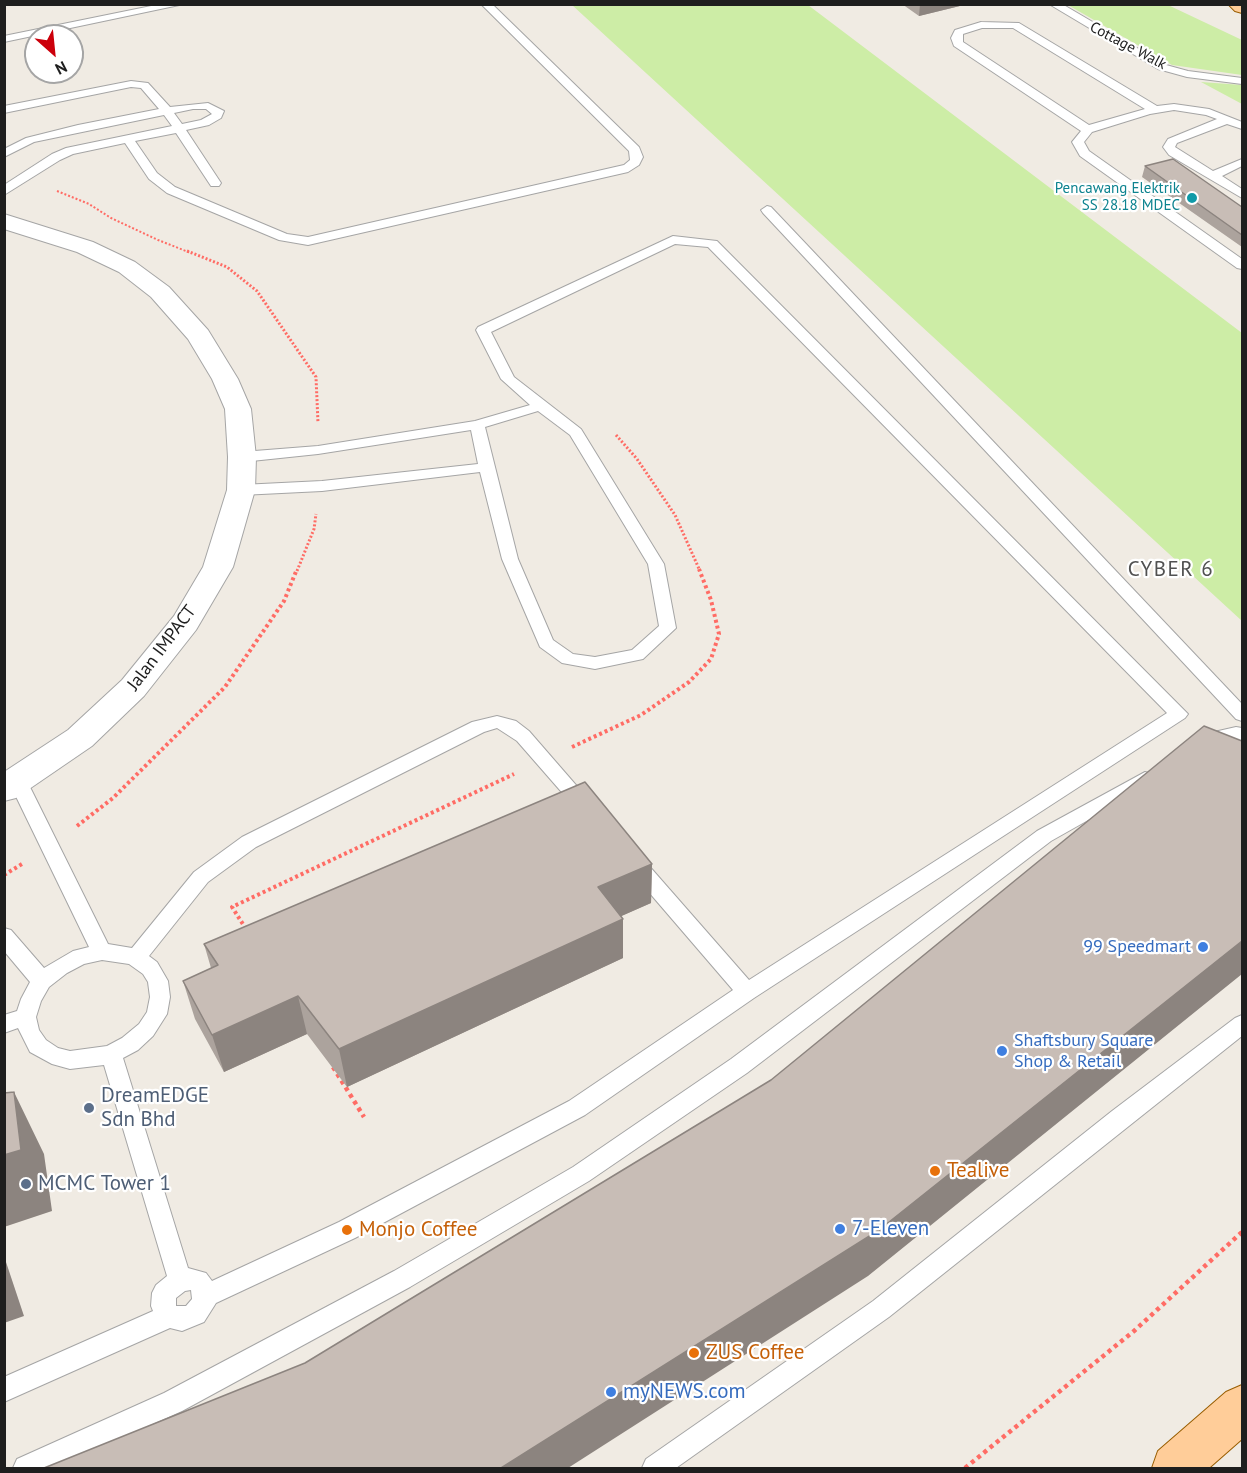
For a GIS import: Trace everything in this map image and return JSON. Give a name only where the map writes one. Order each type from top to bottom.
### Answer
[{"type":"main road","points":[[1237,4],[1242,7]]},
{"type":"main road","points":[[1175,1468],[1242,1407]]},
{"type":"street","name":"Jalan IMPACT","points":[[4,221],[85,247],[127,267],[160,292],[199,335],[225,379],[238,409],[242,457],[241,490],[218,567],[185,623],[133,688],[80,738],[11,785]]},
{"type":"lane","points":[[4,39],[179,4]]},
{"type":"lane","points":[[127,138],[153,176],[171,190],[284,237],[299,240],[333,237],[628,168],[635,162],[637,157],[635,150],[486,4]]},
{"type":"lane","name":"Cottage Walk","points":[[1054,4],[1162,67],[1188,74],[1242,81]]},
{"type":"lane","points":[[1088,130],[958,44],[956,39],[959,32],[981,25],[1015,26],[1155,110]]},
{"type":"lane","points":[[4,110],[138,84],[149,87],[215,183]]},
{"type":"lane","points":[[4,154],[30,140],[46,135],[199,106],[212,107],[218,111],[217,116],[210,121],[91,145],[56,157],[4,190]]},
{"type":"lane","points":[[1242,126],[1228,119],[1192,108],[1174,106],[1088,130],[1078,142],[1084,153],[1242,265]]},
{"type":"lane","points":[[1228,119],[1172,141],[1169,147],[1173,152],[1242,194]]},
{"type":"lane","points":[[1213,176],[1242,162]]},
{"type":"lane","points":[[767,210],[1242,715]]},
{"type":"lane","points":[[206,1296],[347,1230],[577,1108],[747,992],[1179,714],[712,244],[673,240],[483,330],[508,379],[576,432],[656,564],[668,628],[637,655],[595,663],[568,659],[546,643],[510,559],[477,425]]},
{"type":"lane","points":[[242,457],[318,450],[477,425],[547,410]]},
{"type":"lane","points":[[241,490],[322,486],[488,467]]},
{"type":"lane","points":[[136,958],[201,877],[249,842],[478,727],[497,722],[510,726],[523,736],[600,823]]},
{"type":"lane","points":[[1189,755],[1220,737],[1236,733],[1242,734]]},
{"type":"lane","points":[[26,1468],[173,1402],[402,1279],[581,1174],[739,1066],[1044,836],[1168,766]]},
{"type":"lane","points":[[11,785],[102,952]]},
{"type":"lane","points":[[623,850],[747,992]]},
{"type":"lane","points":[[4,936],[42,981]]},
{"type":"lane","points":[[102,952],[120,953],[136,958],[150,968],[158,981],[160,997],[157,1014],[146,1030],[130,1044],[111,1054],[90,1059],[70,1060],[52,1055],[38,1046],[29,1033],[26,1017],[31,999],[42,981],[60,967],[80,957],[102,952]]},
{"type":"lane","points":[[4,1024],[26,1017]]},
{"type":"lane","points":[[655,1468],[881,1309],[1120,1118],[1242,1024]]},
{"type":"lane","points":[[111,1054],[180,1280]]},
{"type":"lane","points":[[4,1390],[169,1316],[182,1319],[195,1314],[204,1303],[206,1296],[198,1281],[180,1280],[164,1293],[163,1306],[169,1316]]},
{"type":"path","points":[[251,937],[232,907],[641,715],[689,682],[711,658],[719,634],[711,600],[695,557],[675,515],[637,459],[602,420],[547,410]]},
{"type":"path","points":[[332,1067],[364,1117]]},
{"type":"path","points":[[965,1468],[1134,1331],[1242,1232]]},
{"type":"green space","points":[[572,5],[808,5],[1242,333],[1242,621]]},
{"type":"green space","points":[[1068,5],[1168,5],[1242,40],[1242,75],[1172,65]]},
{"type":"green space","points":[[1201,82],[1242,85],[1242,104]]},
{"type":"building","points":[[1173,159],[1242,207],[1242,235],[1145,166]]},
{"type":"building","name":"Shaftsbury Square Shop & Retail","points":[[1204,726],[1242,741],[1242,941],[879,1230],[501,1468],[44,1468],[305,1363],[771,1080]]},
{"type":"building","points":[[585,782],[652,864],[598,887],[623,919],[339,1049],[298,996],[212,1035],[183,981],[218,965],[204,944]]},
{"type":"building","points":[[14,1092],[21,1150],[4,1155],[4,1093]]},
{"type":"place","name":"Pencawang Elektrik SS 28.18 MDEC","points":[[1192,198]]},
{"type":"place","name":"99 Speedmart","points":[[1203,947]]},
{"type":"place","name":"Shaftsbury Square Shop & Retail","points":[[1002,1051]]},
{"type":"place","name":"DreamEDGE Sdn Bhd","points":[[89,1108]]},
{"type":"place","name":"Tealive","points":[[935,1171]]},
{"type":"place","name":"MCMC Tower 1","points":[[26,1184]]},
{"type":"place","name":"7-Eleven","points":[[840,1229]]},
{"type":"place","name":"Monjo Coffee","points":[[347,1230]]},
{"type":"place","name":"ZUS Coffee","points":[[694,1353]]},
{"type":"place","name":"myNEWS.com","points":[[611,1392]]},
{"type":"district","name":"CYBER 6","points":[[1171,570]]}]
